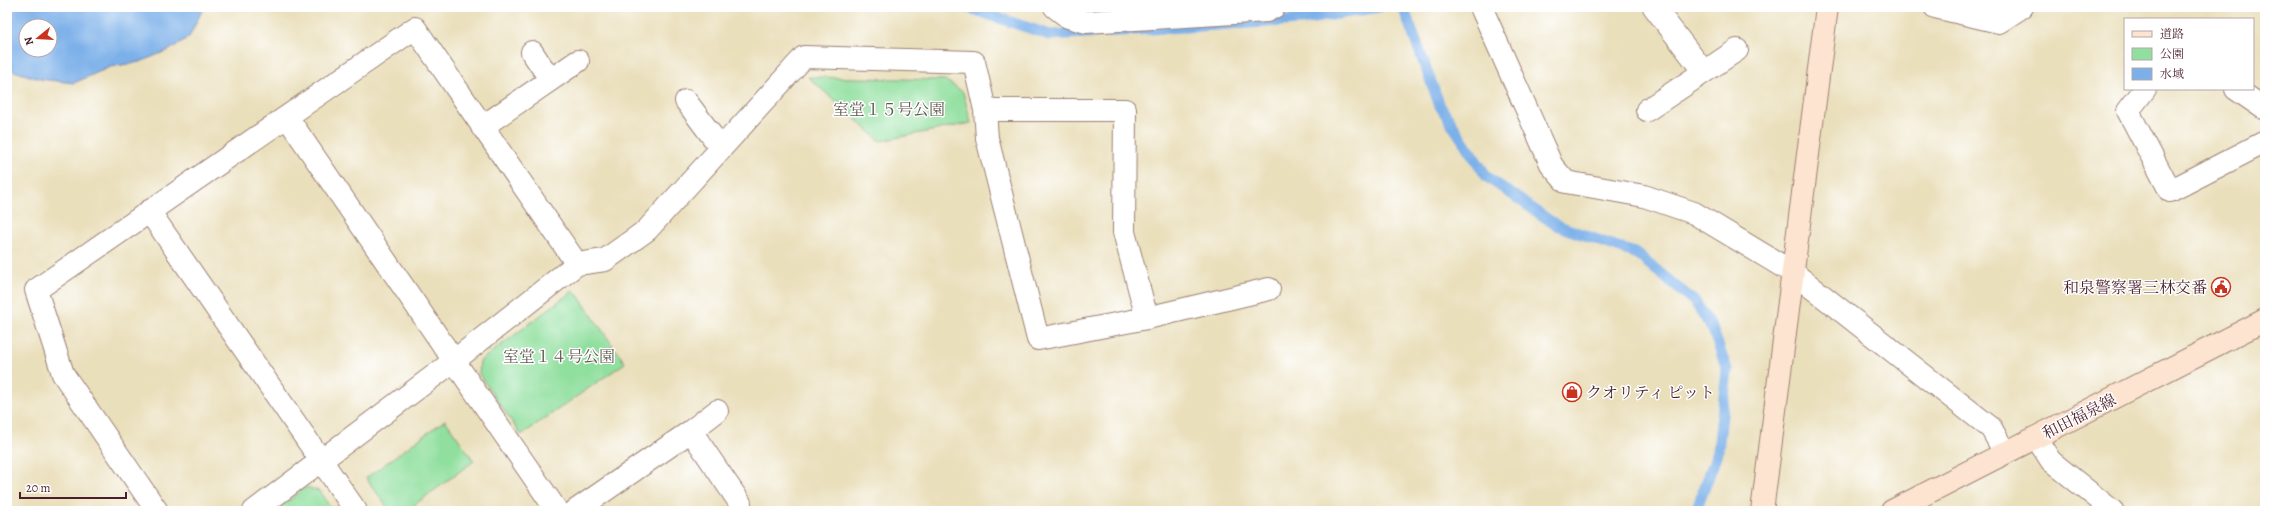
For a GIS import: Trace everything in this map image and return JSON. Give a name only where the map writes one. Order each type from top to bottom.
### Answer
[{"type":"street","points":[[1055,7],[1068,17],[1086,22],[1267,12],[1274,7]]},
{"type":"street","points":[[1481,7],[1552,166],[1566,182],[1644,196],[1694,213],[1792,272],[1992,428],[2005,453]]},
{"type":"street","points":[[1654,7],[1704,72]]},
{"type":"street","points":[[1762,511],[1827,7]]},
{"type":"street","points":[[1935,7],[1999,22],[2022,7]]},
{"type":"street","points":[[157,511],[63,374],[36,290],[149,211],[287,118],[415,28],[577,264]]},
{"type":"street","points":[[1647,110],[1737,50]]},
{"type":"street","points":[[532,52],[550,79]]},
{"type":"street","points":[[254,511],[455,360],[577,264],[605,260],[647,230],[804,57],[974,62],[985,110],[987,138],[1038,339],[1147,318],[1269,289]]},
{"type":"street","points":[[482,126],[578,61]]},
{"type":"street","points":[[2144,90],[2128,111],[2170,191],[2265,142]]},
{"type":"street","points":[[2237,90],[2265,109]]},
{"type":"street","points":[[686,101],[722,148]]},
{"type":"street","points":[[985,110],[1125,110],[1124,232],[1147,318]]},
{"type":"street","points":[[287,118],[455,360],[557,511]]},
{"type":"street","points":[[149,211],[356,511]]},
{"type":"street","name":"和田福泉線","points":[[1892,511],[2265,320]]},
{"type":"street","points":[[575,511],[718,411]]},
{"type":"street","points":[[691,431],[740,502]]},
{"type":"lane","points":[[2036,438],[2051,461],[2113,511]]},
{"type":"green space","name":"室堂１５号公園","points":[[808,77],[945,80],[963,92],[971,123],[880,141]]},
{"type":"green space","name":"室堂１４号公園","points":[[574,290],[625,363],[521,435],[479,374],[480,361]]},
{"type":"green space","points":[[445,420],[474,461],[406,511],[390,511],[366,478]]},
{"type":"green space","points":[[306,487],[319,491],[333,511],[275,511]]},
{"type":"water","points":[[7,7],[204,7],[189,37],[171,49],[140,62],[110,67],[74,83],[40,79],[7,69]]},
{"type":"waterway","points":[[966,7],[1050,35],[1301,20],[1379,7]]},
{"type":"waterway","points":[[1403,7],[1440,106],[1487,177],[1556,225],[1637,254],[1695,302],[1713,330],[1727,370],[1718,451],[1696,511]]},
{"type":"place","name":"和泉警察署三林交番","points":[[2221,287]]},
{"type":"place","name":"クオリティ ピット","points":[[1572,392]]}]
